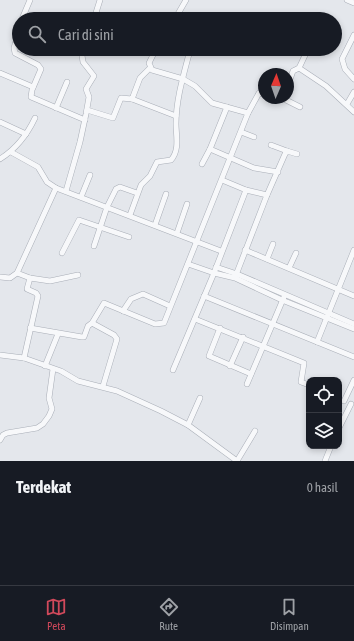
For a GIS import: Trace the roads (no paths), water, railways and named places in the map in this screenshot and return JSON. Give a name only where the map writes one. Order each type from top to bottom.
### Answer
[{"type":"street","points":[[25,12],[30,0]]},
{"type":"street","points":[[96,12],[100,0]]},
{"type":"street","points":[[179,12],[186,0]]},
{"type":"street","points":[[347,0],[354,3]]},
{"type":"street","points":[[354,35],[342,59],[344,69],[354,79]]},
{"type":"street","points":[[20,56],[38,65],[41,69],[31,95],[33,99],[85,120]]},
{"type":"street","points":[[66,191],[87,110],[89,97],[86,89],[94,75],[83,62],[82,56]]},
{"type":"street","points":[[150,68],[148,63],[152,56]]},
{"type":"street","points":[[130,215],[141,185],[150,176],[157,162],[159,160],[167,161],[173,157],[177,141],[177,106],[189,56]]},
{"type":"street","points":[[294,70],[299,68],[305,56]]},
{"type":"street","points":[[132,99],[140,78],[150,68]]},
{"type":"street","points":[[150,68],[183,79],[195,86],[212,103],[248,113]]},
{"type":"street","points":[[299,68],[326,86],[354,112]]},
{"type":"street","points":[[0,73],[34,87]]},
{"type":"street","points":[[56,108],[67,82]]},
{"type":"street","points":[[347,104],[354,92]]},
{"type":"street","points":[[30,328],[82,338],[84,337],[88,326],[92,323],[104,303],[159,325],[164,323],[248,113],[258,94]]},
{"type":"street","points":[[87,110],[113,118],[121,98],[132,99],[176,116]]},
{"type":"street","points":[[294,104],[300,107]]},
{"type":"street","points":[[202,164],[210,149],[227,107]]},
{"type":"street","points":[[0,159],[11,152],[26,134],[34,118]]},
{"type":"street","points":[[0,122],[26,134]]},
{"type":"street","points":[[241,132],[254,137]]},
{"type":"street","points":[[271,145],[297,154]]},
{"type":"street","points":[[210,149],[254,168],[278,172]]},
{"type":"street","points":[[236,276],[267,195],[287,151]]},
{"type":"street","points":[[11,152],[38,167],[47,182],[56,188],[81,196],[177,233],[196,242],[221,250]]},
{"type":"street","points":[[81,196],[90,175]]},
{"type":"street","points":[[222,180],[246,190],[267,195]]},
{"type":"street","points":[[0,277],[10,278],[17,273],[56,188]]},
{"type":"street","points":[[94,246],[107,207],[117,188],[138,193]]},
{"type":"street","points":[[173,370],[214,273],[221,250],[246,190]]},
{"type":"street","points":[[155,225],[166,194]]},
{"type":"street","points":[[177,233],[187,204]]},
{"type":"street","points":[[62,253],[78,221],[84,221],[129,237]]},
{"type":"street","points":[[267,259],[273,244]]},
{"type":"street","points":[[245,250],[354,296]]},
{"type":"street","points":[[317,342],[354,250]]},
{"type":"street","points":[[289,268],[296,253]]},
{"type":"street","points":[[188,264],[214,273],[236,276],[285,294],[354,329]]},
{"type":"street","points":[[216,267],[282,300],[354,324]]},
{"type":"street","points":[[17,273],[30,278],[50,281],[78,275]]},
{"type":"street","points":[[24,358],[38,296],[36,293],[28,289],[30,278]]},
{"type":"street","points":[[123,311],[131,299],[143,294],[170,306]]},
{"type":"street","points":[[247,384],[285,294]]},
{"type":"street","points":[[204,296],[354,357]]},
{"type":"street","points":[[195,319],[304,362],[301,382],[306,384]]},
{"type":"street","points":[[92,323],[116,337],[103,386]]},
{"type":"street","points":[[220,328],[209,356],[251,374]]},
{"type":"street","points":[[45,366],[58,334]]},
{"type":"street","points":[[230,366],[243,337]]},
{"type":"street","points":[[0,355],[24,358],[53,369],[61,370],[78,381],[103,386],[161,411],[188,425],[237,461],[255,431]]},
{"type":"street","points":[[0,440],[3,435],[7,433],[37,428],[50,416],[52,409],[49,398],[53,369]]},
{"type":"street","points":[[342,423],[353,404],[342,400],[354,382]]},
{"type":"street","points":[[188,425],[200,398]]},
{"type":"street","points":[[325,461],[330,449]]}]
